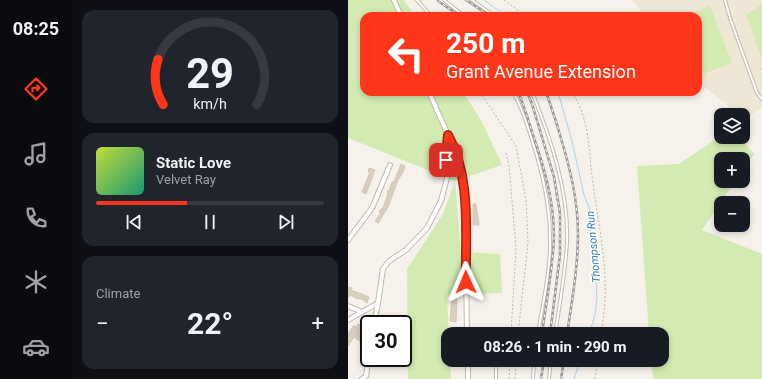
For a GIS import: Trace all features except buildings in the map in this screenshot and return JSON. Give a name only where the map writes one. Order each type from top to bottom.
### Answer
[{"type":"street","points":[[394,0],[399,12]]},
{"type":"street","points":[[431,96],[456,152],[464,187],[467,327]]},
{"type":"street","points":[[376,315],[383,269],[389,261],[406,250],[427,228],[441,201],[447,178],[448,135]]},
{"type":"street","points":[[348,240],[372,208],[390,165]]},
{"type":"street","points":[[348,320],[378,303]]},
{"type":"street","points":[[348,306],[362,312]]},
{"type":"street","points":[[362,379],[366,376],[367,367]]},
{"type":"street","points":[[468,367],[468,379]]},
{"type":"lane","points":[[417,0],[428,12]]},
{"type":"lane","points":[[444,0],[459,12]]},
{"type":"lane","points":[[472,0],[488,12]]},
{"type":"lane","points":[[725,0],[757,93],[762,99]]},
{"type":"lane","points":[[515,96],[523,113],[540,166],[546,198],[550,235],[548,268],[539,327]]},
{"type":"lane","points":[[534,96],[544,124],[560,180],[565,211],[567,242],[562,291],[556,327]]},
{"type":"lane","points":[[496,367],[496,379]]},
{"type":"lane","points":[[533,379],[534,367]]},
{"type":"lane","points":[[549,379],[550,367]]},
{"type":"path","points":[[504,0],[520,12]]},
{"type":"path","points":[[483,96],[516,146],[526,200],[528,242],[519,327]]},
{"type":"path","points":[[575,96],[579,102],[585,118],[589,140],[605,280],[605,304],[602,327]]},
{"type":"path","points":[[506,152],[509,165],[516,248],[511,327]]},
{"type":"path","points":[[509,379],[510,367]]},
{"type":"path","points":[[515,379],[516,367]]},
{"type":"path","points":[[595,379],[597,367]]},
{"type":"shaded area","points":[[632,0],[762,0],[762,108],[750,116],[750,108],[731,108],[702,85],[702,12],[642,12]]},
{"type":"green space","points":[[348,0],[404,0],[412,12],[360,12],[360,96],[466,96],[481,120],[502,165],[455,181],[348,138]]},
{"type":"green space","points":[[762,4],[762,60],[746,15]]},
{"type":"green space","points":[[710,6],[732,63],[703,74],[702,12],[694,12]]},
{"type":"green space","points":[[714,141],[714,144],[745,144],[754,154],[750,159],[750,152],[714,152],[714,188],[730,188],[725,196],[714,196],[714,212],[702,230],[762,254],[762,379],[653,379],[652,367],[669,367],[669,327],[648,327],[637,166],[679,164]]},
{"type":"green space","points":[[455,181],[461,252],[500,254],[502,293],[447,295],[449,327],[441,327],[441,367],[450,367],[451,379],[408,379],[408,367],[412,367],[412,315],[407,315],[407,269],[443,214]]},
{"type":"waterway","name":"Thompson Run","points":[[484,0],[500,12]]},
{"type":"waterway","name":"Thompson Run","points":[[559,96],[572,141],[584,195],[591,212],[591,246],[595,264],[597,297],[595,315],[591,327]]},
{"type":"waterway","name":"Thompson Run","points":[[574,379],[578,367]]},
{"type":"railway","points":[[466,0],[484,12]]},
{"type":"railway","points":[[438,1],[454,12]]},
{"type":"railway","points":[[520,96],[542,162],[551,199],[554,224],[551,273],[543,327]]},
{"type":"railway","points":[[529,96],[554,177],[560,213],[560,255],[551,327]]},
{"type":"railway","points":[[547,96],[567,160],[577,209],[577,259],[568,327]]},
{"type":"railway","points":[[541,379],[543,367]]},
{"type":"railway","points":[[561,379],[563,367]]},
{"type":"route","points":[[446,160],[448,135],[455,148],[464,187],[466,282]]}]
